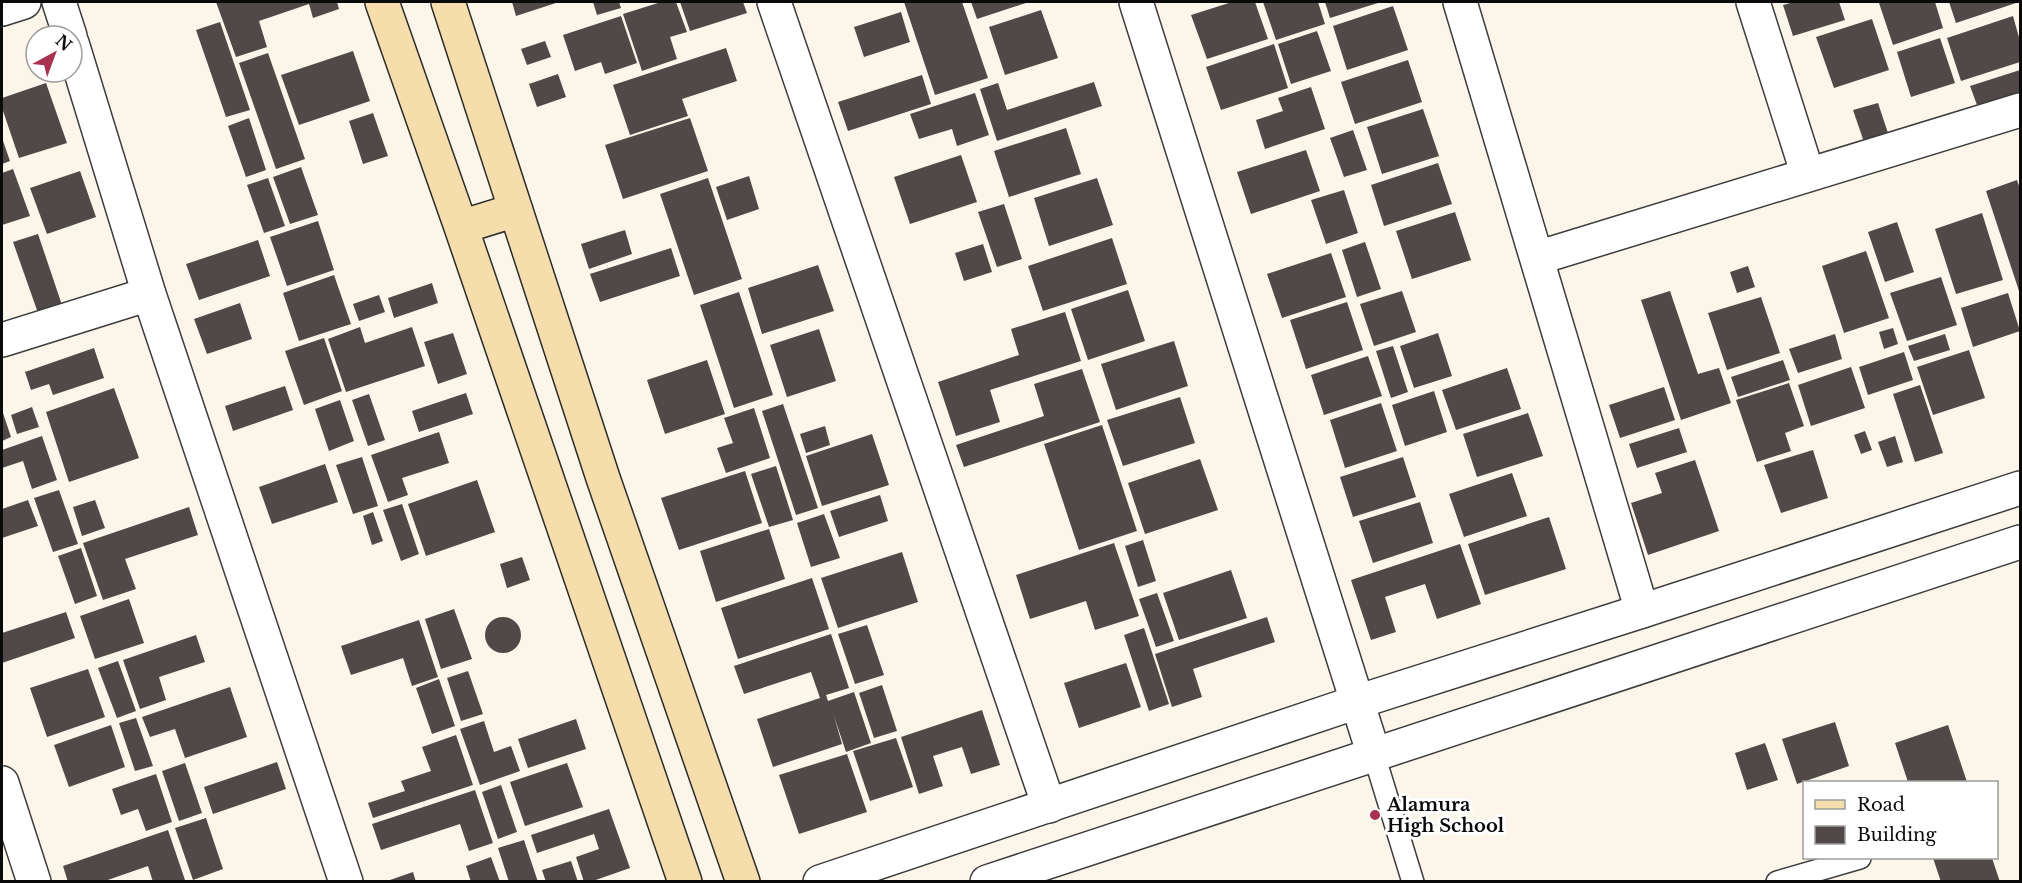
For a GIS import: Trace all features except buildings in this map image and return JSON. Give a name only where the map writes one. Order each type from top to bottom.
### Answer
[{"type":"main road","points":[[382,2],[685,882]]},
{"type":"main road","points":[[448,2],[603,478],[743,882]]},
{"type":"main road","points":[[461,227],[516,210]]},
{"type":"street","points":[[2,9],[24,2]]},
{"type":"street","points":[[60,2],[66,24]]},
{"type":"street","points":[[774,2],[1049,806]]},
{"type":"street","points":[[1136,2],[1374,755]]},
{"type":"street","points":[[1460,2],[1642,611]]},
{"type":"street","points":[[1753,2],[1808,175]]},
{"type":"street","points":[[84,82],[149,294],[346,882]]},
{"type":"street","points":[[1537,258],[2020,110]]},
{"type":"street","points":[[2,340],[149,294]]},
{"type":"street","points":[[820,882],[1357,702],[2020,488]]},
{"type":"street","points":[[987,882],[2020,542]]},
{"type":"street","points":[[2,783],[34,882]]},
{"type":"lane","points":[[1374,755],[1413,882]]},
{"type":"lane","points":[[1777,882],[1857,859]]},
{"type":"place","name":"Alamura High School","points":[[1375,815]]}]
